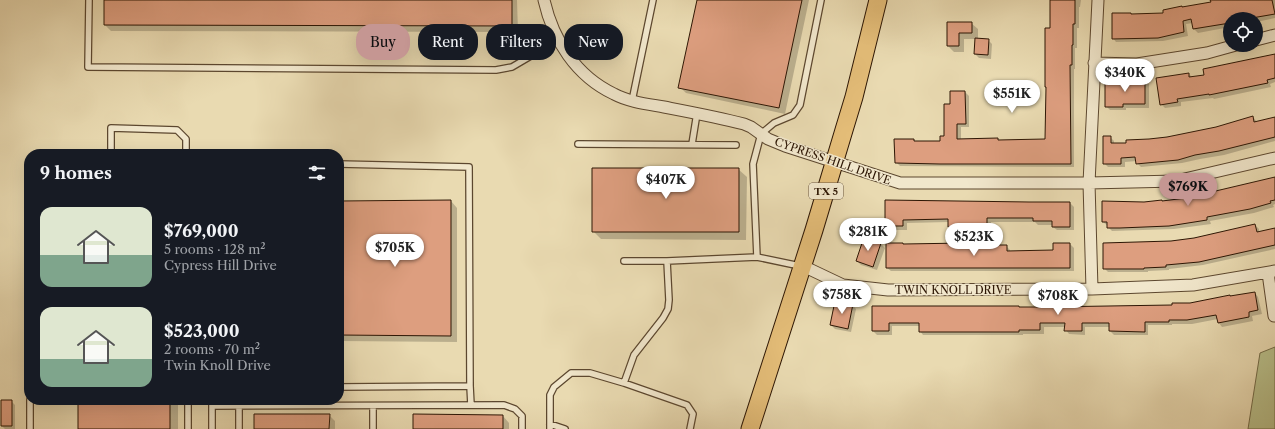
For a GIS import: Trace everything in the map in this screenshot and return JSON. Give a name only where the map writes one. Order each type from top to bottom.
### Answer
[{"type":"main road","name":"TX 5","points":[[750,429],[803,266],[854,97],[878,0]]},
{"type":"street","name":"CYPRESS HILL DRIVE","points":[[544,0],[549,20],[558,40],[571,60],[586,76],[614,94],[632,101],[697,113],[744,124],[768,139],[785,146],[900,183],[1088,183],[1176,181],[1275,158]]},
{"type":"street","points":[[1092,289],[1088,183],[1098,0]]},
{"type":"street","points":[[1263,38],[1275,35]]},
{"type":"street","points":[[1094,63],[1137,64],[1223,48]]},
{"type":"street","name":"TWIN KNOLL DRIVE","points":[[803,266],[842,285],[888,290],[1092,289],[1193,285],[1272,272]]},
{"type":"street","points":[[1272,272],[1274,316]]},
{"type":"lane","points":[[88,0],[88,67],[496,70],[512,67],[558,40]]},
{"type":"lane","points":[[632,101],[653,0]]},
{"type":"lane","points":[[757,257],[753,164],[761,134],[774,123],[793,115],[800,105],[821,0]]},
{"type":"lane","points":[[692,144],[697,113]]},
{"type":"lane","points":[[111,149],[110,128],[177,130],[186,139],[186,149]]},
{"type":"lane","points":[[578,144],[736,145]]},
{"type":"lane","points":[[344,164],[469,167],[471,405]]},
{"type":"lane","points":[[624,261],[667,261],[757,257],[803,266]]},
{"type":"lane","points":[[624,383],[634,355],[668,310],[669,300],[667,261]]},
{"type":"lane","points":[[565,429],[550,427],[550,395],[554,387],[571,373],[590,373],[687,405],[693,414],[690,429]]},
{"type":"lane","points":[[344,387],[470,386]]},
{"type":"lane","points":[[30,405],[30,429]]},
{"type":"lane","points":[[188,405],[188,429]]},
{"type":"lane","points":[[212,405],[212,429]]},
{"type":"lane","points":[[230,405],[504,405],[515,409],[522,416],[522,429]]},
{"type":"lane","points":[[239,406],[239,429]]},
{"type":"lane","points":[[373,406],[373,429]]},
{"type":"green space","points":[[1275,347],[1275,429],[1248,429],[1260,353]]},
{"type":"building","points":[[104,0],[512,0],[512,24],[486,24],[486,26],[478,26],[478,24],[418,24],[418,26],[410,26],[410,24],[356,24],[356,26],[104,25]]},
{"type":"building","points":[[697,0],[802,0],[779,108],[678,88]]},
{"type":"building","points":[[1050,0],[1075,0],[1072,65],[1070,65],[1071,164],[895,163],[894,139],[940,141],[940,136],[944,136],[944,104],[950,104],[950,91],[965,91],[966,124],[957,124],[957,139],[1045,139],[1045,28],[1050,28]]},
{"type":"building","points":[[1210,0],[1272,0],[1275,14],[1263,16],[1263,12],[1223,12],[1223,24],[1193,29],[1191,19],[1183,21],[1184,32],[1158,38],[1112,39],[1112,13],[1163,13],[1163,10],[1211,2]]},
{"type":"building","points":[[947,22],[972,22],[972,33],[959,33],[959,46],[947,46]]},
{"type":"building","points":[[975,38],[989,39],[988,55],[974,54]]},
{"type":"building","points":[[1275,54],[1275,78],[1267,80],[1268,83],[1209,95],[1177,99],[1178,102],[1160,105],[1156,78],[1189,73],[1189,77],[1204,75],[1203,69]]},
{"type":"building","points":[[1128,79],[1145,79],[1145,104],[1123,104],[1123,107],[1105,107],[1105,81],[1128,81]]},
{"type":"building","points":[[1253,116],[1254,122],[1275,117],[1275,137],[1178,160],[1136,164],[1135,157],[1121,158],[1121,164],[1103,164],[1103,136],[1111,136],[1111,143],[1126,143],[1126,140],[1167,137],[1216,127]]},
{"type":"building","points":[[592,168],[739,168],[739,232],[592,232]]},
{"type":"building","points":[[1275,177],[1275,200],[1270,201],[1271,203],[1250,209],[1207,217],[1207,220],[1169,226],[1107,228],[1107,222],[1102,222],[1102,201],[1144,202],[1186,198]]},
{"type":"building","points":[[451,200],[451,336],[344,335],[344,201]]},
{"type":"building","points":[[885,200],[1070,202],[1070,227],[1052,227],[1052,221],[1033,221],[1033,218],[987,218],[987,226],[948,227],[948,219],[903,220],[903,226],[886,226]]},
{"type":"building","points":[[1255,224],[1257,232],[1275,228],[1275,245],[1199,262],[1166,265],[1166,267],[1144,269],[1103,269],[1103,243],[1171,241],[1194,238]]},
{"type":"building","points":[[864,237],[881,243],[873,267],[856,261]]},
{"type":"building","points":[[886,243],[965,243],[965,245],[1007,245],[1007,251],[1053,250],[1053,243],[1070,243],[1070,268],[886,268]]},
{"type":"building","points":[[1255,292],[1258,310],[1249,312],[1249,317],[1218,323],[1216,315],[1187,320],[1169,320],[1169,322],[1145,322],[1145,332],[1109,331],[1109,323],[1082,323],[1082,331],[1064,331],[1065,323],[1040,323],[1040,330],[1019,330],[1019,332],[919,332],[919,323],[889,323],[889,331],[872,331],[872,306],[1045,307],[1172,305],[1172,303],[1190,303],[1230,295]]},
{"type":"building","points":[[835,301],[853,304],[848,329],[830,325]]},
{"type":"building","points":[[1,400],[12,400],[12,426],[1,426]]},
{"type":"building","points":[[78,405],[170,405],[170,429],[78,429]]},
{"type":"building","points":[[254,414],[330,414],[329,429],[254,429]]},
{"type":"building","points":[[413,414],[503,415],[503,429],[413,429]]}]
